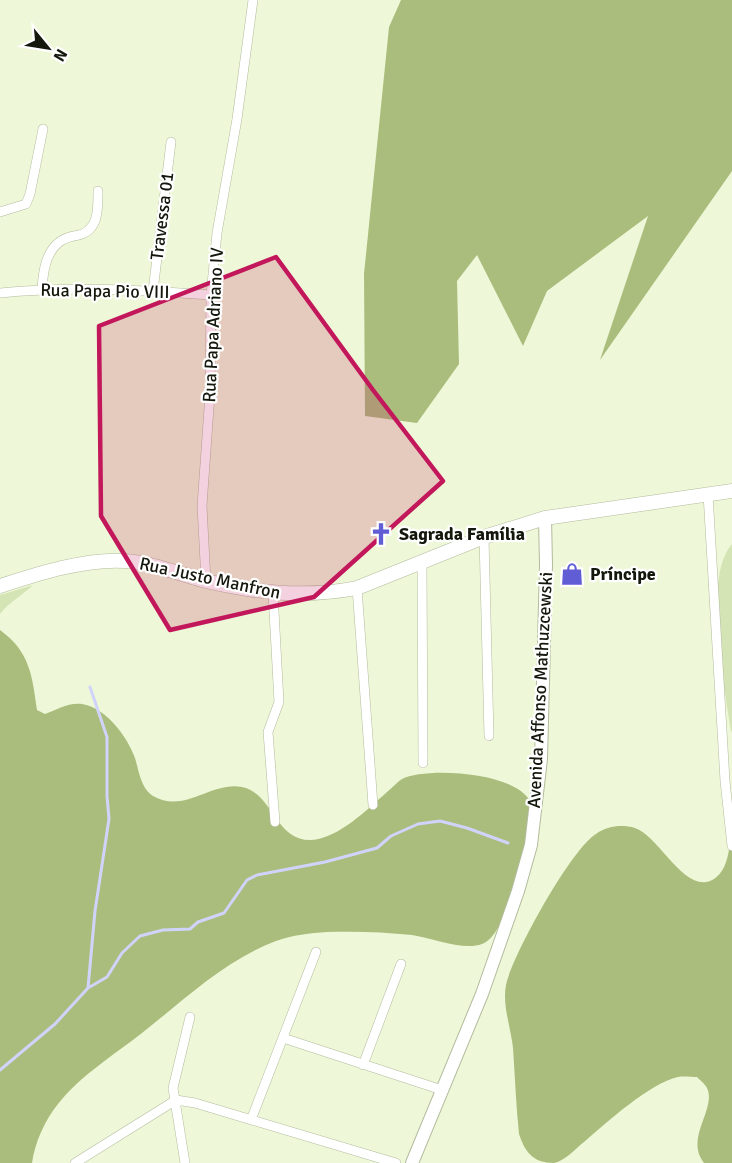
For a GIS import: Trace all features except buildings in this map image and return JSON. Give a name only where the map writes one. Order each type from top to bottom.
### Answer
[{"type":"main road","name":"Rua Justo Manfron","points":[[0,586],[89,562],[125,561],[148,564],[206,581],[273,593],[316,594],[357,588],[484,537],[544,518],[732,491]]},
{"type":"street","name":"Rua Papa Adriano IV","points":[[206,581],[202,506],[210,394],[211,295],[217,233],[237,119],[253,0]]},
{"type":"street","points":[[0,212],[26,204],[43,129]]},
{"type":"street","name":"Travessa 01","points":[[153,291],[171,142]]},
{"type":"street","points":[[42,289],[48,257],[57,243],[85,233],[93,225],[98,214],[98,191]]},
{"type":"street","name":"Rua Papa Pio VIII","points":[[0,293],[42,289],[153,291],[211,295]]},
{"type":"street","points":[[708,494],[725,781],[732,846]]},
{"type":"street","name":"Avenida Affonso Mathuzcewski","points":[[412,1163],[482,994],[518,891],[531,845],[541,759],[546,565],[544,518]]},
{"type":"street","points":[[484,537],[489,736]]},
{"type":"street","points":[[422,562],[423,763]]},
{"type":"street","points":[[357,588],[373,805]]},
{"type":"street","points":[[273,593],[279,702],[268,732],[275,822]]},
{"type":"street","points":[[251,1120],[316,952]]},
{"type":"street","points":[[363,1065],[402,964]]},
{"type":"street","points":[[185,1163],[174,1080],[190,1017]]},
{"type":"street","points":[[284,1038],[442,1090]]},
{"type":"street","points":[[75,1163],[176,1100],[195,1102],[396,1163]]},
{"type":"highlighted area","points":[[276,257],[443,481],[314,597],[170,630],[101,516],[99,326]]},
{"type":"green space","points":[[401,0],[732,0],[732,171],[600,360],[648,216],[547,291],[523,346],[477,255],[457,281],[459,364],[417,423],[365,416],[364,274],[389,27]]},
{"type":"green space","points":[[732,544],[731,732],[721,662],[717,607],[718,582],[723,560]]},
{"type":"green space","points":[[33,585],[8,606],[0,614],[0,595]]},
{"type":"green space","points":[[0,630],[10,638],[24,656],[31,675],[37,710],[45,714],[67,705],[82,704],[99,711],[115,724],[127,741],[147,790],[155,797],[166,801],[188,799],[220,788],[242,787],[253,791],[261,798],[290,833],[299,838],[311,840],[342,829],[400,780],[415,775],[453,773],[474,775],[495,779],[513,786],[526,795],[533,814],[526,848],[501,923],[489,940],[475,946],[402,934],[321,932],[288,937],[257,949],[206,982],[77,1084],[49,1117],[38,1139],[32,1163],[0,1163]]},
{"type":"green space","points":[[732,820],[732,1163],[704,1163],[699,1153],[697,1144],[709,1096],[706,1087],[697,1077],[678,1077],[655,1087],[616,1115],[562,1160],[554,1163],[535,1159],[527,1151],[519,1134],[513,1048],[505,993],[519,951],[544,904],[585,844],[600,831],[615,826],[635,828],[644,833],[690,878],[700,882],[710,881],[717,877],[726,863]]},
{"type":"waterway","points":[[88,988],[95,911],[109,819],[107,737],[90,687]]},
{"type":"waterway","points":[[0,1070],[55,1024],[88,988],[107,977],[122,953],[140,936],[163,930],[190,929],[198,922],[224,913],[247,880],[257,875],[325,862],[377,848],[391,836],[418,824],[440,821],[508,843]]},
{"type":"place","name":"Sagrada Família","points":[[381,534]]},
{"type":"place","name":"Príncipe","points":[[572,574]]}]
